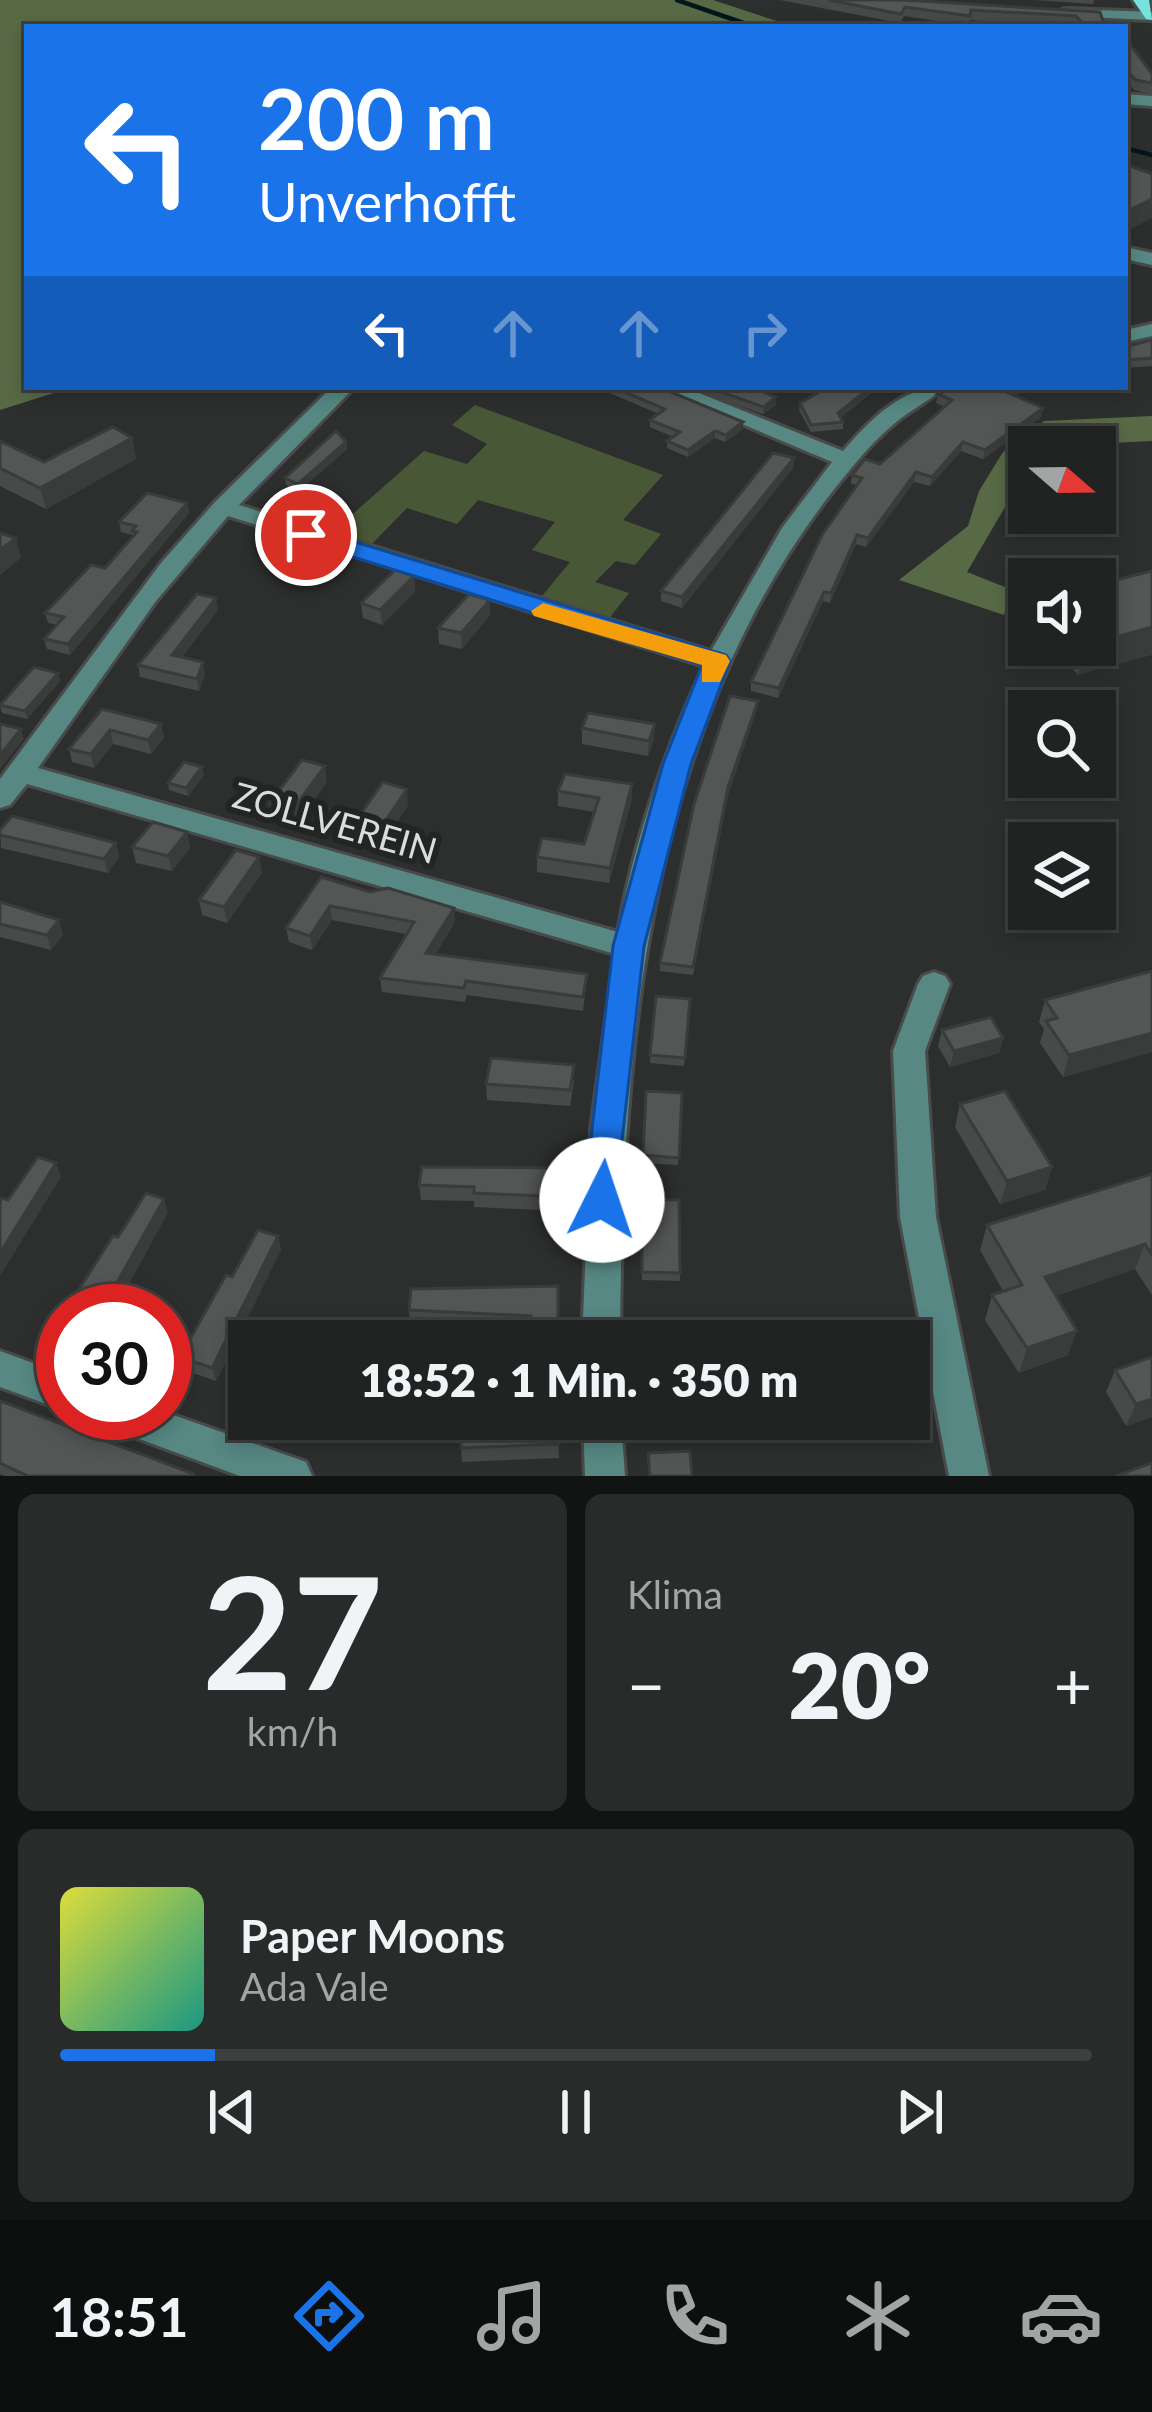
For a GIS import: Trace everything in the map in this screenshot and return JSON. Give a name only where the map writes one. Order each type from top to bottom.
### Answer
[{"type":"main road","points":[[1141,0],[1152,16]]},
{"type":"street","points":[[1043,6],[1060,13],[1152,16]]},
{"type":"street","points":[[0,798],[146,597],[223,507],[341,390]]},
{"type":"street","points":[[672,390],[844,459]]},
{"type":"street","points":[[601,1320],[602,1200],[628,946],[677,764],[717,661],[754,589],[844,459],[904,404],[928,390]]},
{"type":"street","points":[[223,507],[717,661]]},
{"type":"street","name":"ZOLLVEREIN","points":[[20,773],[628,946]]},
{"type":"street","points":[[934,983],[909,1052],[918,1217],[969,1476]]},
{"type":"street","points":[[0,1369],[36,1383]]},
{"type":"street","points":[[192,1440],[292,1476]]},
{"type":"street","points":[[603,1440],[605,1476]]},
{"type":"green space","points":[[0,0],[713,0],[786,24],[24,24],[24,390],[63,390],[0,410]]},
{"type":"green space","points":[[475,405],[663,475],[623,520],[661,534],[635,565],[616,561],[595,582],[629,593],[607,621],[537,602],[570,562],[532,550],[555,522],[478,500],[457,524],[407,508],[368,548],[329,535],[424,451],[467,464],[487,444],[452,425]]},
{"type":"green space","points":[[1152,416],[1152,441],[1116,443],[1116,426],[1037,426],[1044,421]]},
{"type":"green space","points":[[1008,448],[1008,502],[967,572],[1008,588],[1004,615],[899,580],[968,526],[979,491]]},
{"type":"building","points":[[829,0],[1100,12],[1104,24],[1083,24],[1076,16],[971,10],[970,16],[905,7],[901,14]]},
{"type":"building","points":[[1128,41],[1152,74],[1152,83],[1136,80],[1128,72]]},
{"type":"building","points":[[1128,165],[1152,174],[1152,199],[1128,211]]},
{"type":"building","points":[[1152,340],[1152,358],[1128,360],[1128,346]]},
{"type":"building","points":[[620,390],[666,390],[743,422],[726,435],[715,431],[688,450],[667,441],[680,432],[650,420],[665,409]]},
{"type":"building","points":[[716,390],[758,390],[776,397],[764,407]]},
{"type":"building","points":[[823,390],[867,390],[838,413],[843,422],[811,425],[800,403]]},
{"type":"building","points":[[1002,390],[1043,408],[1018,426],[1008,426],[1008,433],[985,450],[963,442],[932,477],[916,472],[868,538],[857,535],[779,688],[751,682],[822,535],[862,478],[852,475],[865,459],[880,464],[952,400],[938,394]]},
{"type":"building","points":[[113,427],[132,438],[40,488],[0,468],[0,441],[44,462]]},
{"type":"building","points":[[336,431],[346,442],[298,484],[285,478]]},
{"type":"building","points":[[773,453],[794,458],[682,597],[661,591]]},
{"type":"building","points":[[147,493],[187,503],[68,644],[44,639],[64,617],[45,613],[91,565],[105,568],[137,532],[132,531],[136,526],[119,522]]},
{"type":"building","points":[[0,533],[16,538],[0,550]]},
{"type":"building","points":[[395,570],[414,576],[380,610],[361,603]]},
{"type":"building","points":[[1152,571],[1152,627],[1116,637],[1116,580]]},
{"type":"building","points":[[197,594],[216,598],[172,655],[203,662],[197,679],[138,665]]},
{"type":"building","points":[[469,594],[490,600],[461,633],[438,628]]},
{"type":"building","points":[[34,667],[58,673],[25,711],[0,705]]},
{"type":"building","points":[[730,696],[758,701],[728,787],[693,967],[660,963],[694,804]]},
{"type":"building","points":[[102,709],[161,724],[148,740],[110,730],[91,754],[69,749]]},
{"type":"building","points":[[588,713],[655,724],[649,741],[582,728]]},
{"type":"building","points":[[0,724],[21,729],[0,755]]},
{"type":"building","points":[[302,760],[325,766],[292,811],[269,804]]},
{"type":"building","points":[[184,762],[202,767],[186,788],[168,783]]},
{"type":"building","points":[[565,774],[632,784],[610,868],[537,857],[542,838],[584,844],[599,798],[558,791]]},
{"type":"building","points":[[383,782],[407,789],[376,835],[351,828]]},
{"type":"building","points":[[12,816],[116,843],[104,859],[0,835]]},
{"type":"building","points":[[153,822],[187,832],[168,856],[132,847]]},
{"type":"building","points":[[236,850],[259,857],[224,907],[199,900]]},
{"type":"building","points":[[321,877],[370,892],[388,888],[454,908],[426,953],[587,974],[583,997],[466,981],[464,988],[380,978],[414,922],[330,906],[310,936],[286,928]]},
{"type":"building","points":[[0,902],[59,920],[47,935],[0,924]]},
{"type":"building","points":[[1152,971],[1152,1033],[1069,1055],[1046,1021],[1057,1018],[1045,1000]]},
{"type":"building","points":[[656,996],[690,999],[685,1058],[650,1055]]},
{"type":"building","points":[[991,1017],[1003,1038],[954,1051],[942,1030]]},
{"type":"building","points":[[491,1058],[574,1065],[570,1090],[486,1084]]},
{"type":"building","points":[[646,1091],[682,1093],[679,1158],[643,1155]]},
{"type":"building","points":[[1005,1091],[1052,1167],[1007,1181],[960,1104]]},
{"type":"building","points":[[38,1157],[56,1163],[0,1253],[0,1202],[8,1200]]},
{"type":"building","points":[[422,1167],[563,1168],[561,1197],[419,1185]]},
{"type":"building","points":[[1152,1174],[1152,1255],[1145,1244],[1045,1277],[1077,1331],[1027,1348],[992,1295],[1022,1285],[987,1225]]},
{"type":"building","points":[[146,1193],[164,1199],[116,1284],[82,1284],[113,1236],[118,1237]]},
{"type":"building","points":[[642,1199],[679,1200],[680,1273],[642,1272]]},
{"type":"building","points":[[258,1230],[278,1236],[236,1320],[228,1320],[228,1336],[212,1368],[192,1361],[192,1336],[226,1275],[232,1277]]},
{"type":"building","points":[[558,1286],[558,1320],[409,1310],[411,1289]]},
{"type":"building","points":[[1152,1357],[1152,1399],[1136,1404],[1115,1370]]},
{"type":"building","points":[[0,1401],[36,1415],[36,1440],[104,1440],[194,1474],[28,1476],[0,1463]]},
{"type":"building","points":[[461,1440],[559,1440],[559,1444],[461,1448]]},
{"type":"building","points":[[690,1451],[692,1476],[650,1476],[648,1453]]},
{"type":"building","points":[[1152,1463],[1152,1476],[1116,1476]]},
{"type":"waterway","points":[[677,0],[746,24]]},
{"type":"waterway","points":[[1128,149],[1152,155]]},
{"type":"slow traffic","points":[[543,611],[717,661],[711,676]]},
{"type":"route","points":[[306,535],[515,603],[717,661],[677,764],[628,946],[612,1062],[602,1200]]}]
